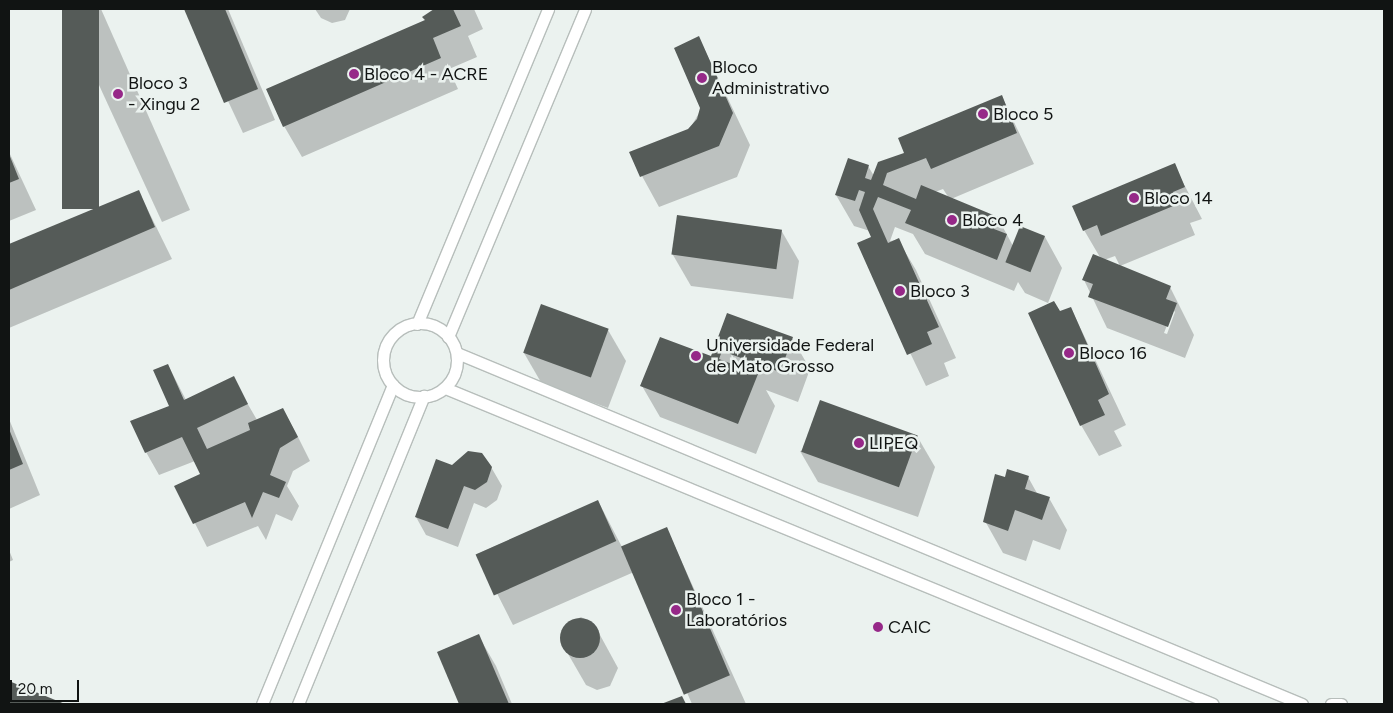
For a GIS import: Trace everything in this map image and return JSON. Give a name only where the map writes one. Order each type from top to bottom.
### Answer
[{"type":"lane","points":[[417,324],[548,9]]},
{"type":"lane","points":[[448,337],[585,9]]},
{"type":"lane","points":[[417,324],[433,325],[448,337],[457,353],[455,372],[445,388],[424,396],[408,395],[393,385],[385,371],[385,348],[399,330],[417,324]]},
{"type":"lane","points":[[457,353],[1302,704]]},
{"type":"lane","points":[[262,704],[393,385]]},
{"type":"lane","points":[[445,388],[1213,704]]},
{"type":"lane","points":[[298,704],[424,396]]},
{"type":"lane","points":[[1331,704],[1341,704]]},
{"type":"building","points":[[62,9],[99,9],[99,209],[62,209]]},
{"type":"building","points":[[184,9],[225,9],[258,89],[224,103]]},
{"type":"building","name":"Bloco 4 - ACRE","points":[[434,9],[453,9],[461,26],[433,38],[441,58],[283,127],[266,89],[425,20],[422,17]]},
{"type":"building","name":"Bloco Administrativo","points":[[699,36],[733,113],[719,146],[640,177],[629,152],[688,129],[697,119],[700,108],[674,48]]},
{"type":"building","points":[[1002,95],[1017,133],[931,169],[926,158],[887,173],[883,185],[916,199],[921,185],[998,217],[994,229],[1007,234],[997,260],[905,223],[911,210],[878,197],[873,209],[888,243],[899,238],[939,327],[927,332],[932,344],[907,355],[857,243],[871,237],[859,210],[865,192],[859,190],[855,201],[835,195],[848,158],[869,165],[865,178],[871,180],[878,162],[904,153],[898,138]]},
{"type":"building","points":[[9,154],[19,179],[9,183]]},
{"type":"building","name":"Bloco 14","points":[[1175,163],[1185,187],[1173,192],[1178,204],[1101,236],[1097,225],[1083,231],[1072,206]]},
{"type":"building","points":[[139,190],[155,227],[9,290],[9,244]]},
{"type":"building","points":[[677,215],[782,230],[776,269],[671,255]]},
{"type":"building","points":[[1020,226],[1045,236],[1030,272],[1005,262]]},
{"type":"building","points":[[1093,254],[1171,286],[1166,299],[1177,303],[1168,327],[1088,297],[1093,284],[1082,280]]},
{"type":"building","name":"Bloco 16","points":[[1054,301],[1060,311],[1071,307],[1109,394],[1098,400],[1105,415],[1080,426],[1028,313]]},
{"type":"building","points":[[541,304],[609,329],[591,377],[523,353]]},
{"type":"building","points":[[727,313],[793,337],[780,372],[722,351],[719,359],[758,374],[738,424],[640,386],[660,337],[711,356]]},
{"type":"building","points":[[168,364],[184,400],[234,376],[248,404],[197,428],[207,449],[250,430],[248,423],[283,408],[298,437],[280,448],[270,475],[286,482],[279,498],[263,492],[252,518],[245,502],[193,524],[174,486],[200,474],[182,437],[145,453],[130,421],[169,406],[153,370]]},
{"type":"building","name":"LIPEQ","points":[[820,400],[918,436],[899,487],[801,452]]},
{"type":"building","points":[[9,429],[23,464],[9,470]]},
{"type":"building","points":[[468,451],[482,453],[492,467],[487,482],[475,490],[464,486],[448,529],[415,517],[436,459],[452,465]]},
{"type":"building","points":[[1007,469],[1029,476],[1025,489],[1050,497],[1042,520],[1015,510],[1008,531],[983,522],[995,474],[1005,477]]},
{"type":"building","points":[[598,500],[616,541],[494,596],[476,555]]},
{"type":"building","name":"Bloco 1 - Laboratórios","points":[[667,527],[730,675],[684,695],[621,547]]},
{"type":"building","points":[[584,618],[591,621],[597,627],[600,638],[599,646],[591,655],[584,658],[576,658],[569,655],[561,646],[560,634],[563,627],[572,619]]},
{"type":"building","points":[[479,634],[509,704],[459,704],[437,652]]},
{"type":"building","points":[[9,681],[65,704],[9,704]]},
{"type":"building","points":[[682,696],[686,704],[661,704]]},
{"type":"place","name":"Bloco 4 - ACRE","points":[[354,74]]},
{"type":"place","name":"Bloco Administrativo","points":[[702,78]]},
{"type":"place","name":"Bloco 3 - Xingu 2","points":[[118,94]]},
{"type":"place","name":"Bloco 5","points":[[983,114]]},
{"type":"place","name":"Bloco 14","points":[[1134,198]]},
{"type":"place","name":"Bloco 4","points":[[952,220]]},
{"type":"place","name":"Bloco 3","points":[[900,291]]},
{"type":"place","name":"Bloco 16","points":[[1069,353]]},
{"type":"place","name":"Universidade Federal de Mato Grosso","points":[[696,356]]},
{"type":"place","name":"LIPEQ","points":[[859,443]]},
{"type":"place","name":"Bloco 1 - Laboratórios","points":[[676,610]]},
{"type":"place","name":"CAIC","points":[[878,627]]}]
